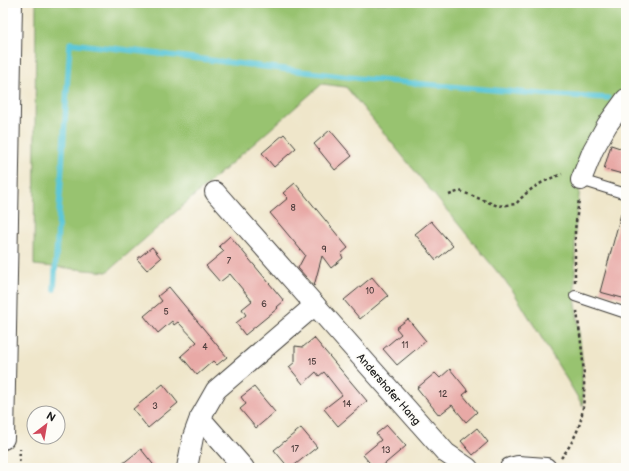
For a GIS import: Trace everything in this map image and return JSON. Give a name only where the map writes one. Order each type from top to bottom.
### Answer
[{"type":"main road","points":[[3,438],[11,3]]},
{"type":"street","points":[[583,176],[593,150],[626,99]]},
{"type":"street","name":"Andershofer Hang","points":[[215,192],[446,453],[468,468]]},
{"type":"street","points":[[187,468],[193,437],[200,418],[216,390],[315,305]]},
{"type":"street","points":[[200,418],[244,468]]},
{"type":"street","points":[[510,468],[518,466],[552,465]]},
{"type":"lane","points":[[583,176],[626,194]]},
{"type":"lane","points":[[575,296],[626,314]]},
{"type":"path","points":[[449,195],[460,191],[498,206],[516,204],[525,194],[544,180],[570,171],[583,176],[575,230],[575,296],[582,359],[583,406],[580,425],[568,449],[552,465]]},
{"type":"green space","points":[[36,3],[626,3],[626,99],[581,180],[575,230],[575,296],[582,359],[583,406],[513,291],[346,87],[322,84],[107,272],[34,265]]},
{"type":"building","points":[[330,130],[352,156],[335,170],[314,144]]},
{"type":"building","points":[[284,134],[296,148],[274,167],[262,153]]},
{"type":"building","points":[[611,145],[626,150],[626,175],[604,169]]},
{"type":"building","points":[[295,183],[348,248],[341,254],[343,258],[331,268],[322,256],[314,286],[298,268],[305,255],[270,213],[288,198],[283,193]]},
{"type":"building","points":[[621,214],[626,215],[626,299],[600,292]]},
{"type":"building","points":[[431,221],[453,246],[436,260],[415,234]]},
{"type":"building","points":[[230,236],[284,301],[277,307],[278,308],[245,335],[236,323],[246,315],[242,309],[252,301],[230,274],[220,282],[206,266],[224,251],[219,246]]},
{"type":"building","points":[[152,247],[161,258],[147,270],[137,259]]},
{"type":"building","points":[[372,277],[388,296],[360,319],[344,300]]},
{"type":"building","points":[[169,287],[227,357],[217,365],[213,361],[197,375],[181,356],[197,342],[178,322],[174,325],[172,321],[158,333],[144,316],[162,301],[158,296]]},
{"type":"building","points":[[408,319],[426,341],[397,365],[383,349],[401,334],[396,328]]},
{"type":"building","points":[[314,338],[367,401],[338,426],[324,409],[342,395],[324,372],[319,376],[316,372],[303,384],[289,367],[295,362],[295,346],[303,347]]},
{"type":"building","points":[[450,369],[468,391],[463,395],[477,412],[466,422],[452,405],[439,415],[417,388],[435,373],[440,378]]},
{"type":"building","points":[[163,384],[178,403],[148,428],[133,409]]},
{"type":"building","points":[[254,387],[275,412],[256,428],[240,409],[246,404],[241,397]]},
{"type":"building","points":[[387,425],[406,446],[380,468],[374,468],[363,455],[381,440],[376,434]]},
{"type":"building","points":[[301,428],[317,447],[289,468],[274,450]]},
{"type":"building","points":[[477,428],[488,442],[473,455],[461,441]]},
{"type":"building","points":[[141,449],[156,468],[117,468]]},
{"type":"waterway","points":[[54,289],[70,43],[365,79],[541,94],[608,98]]}]
